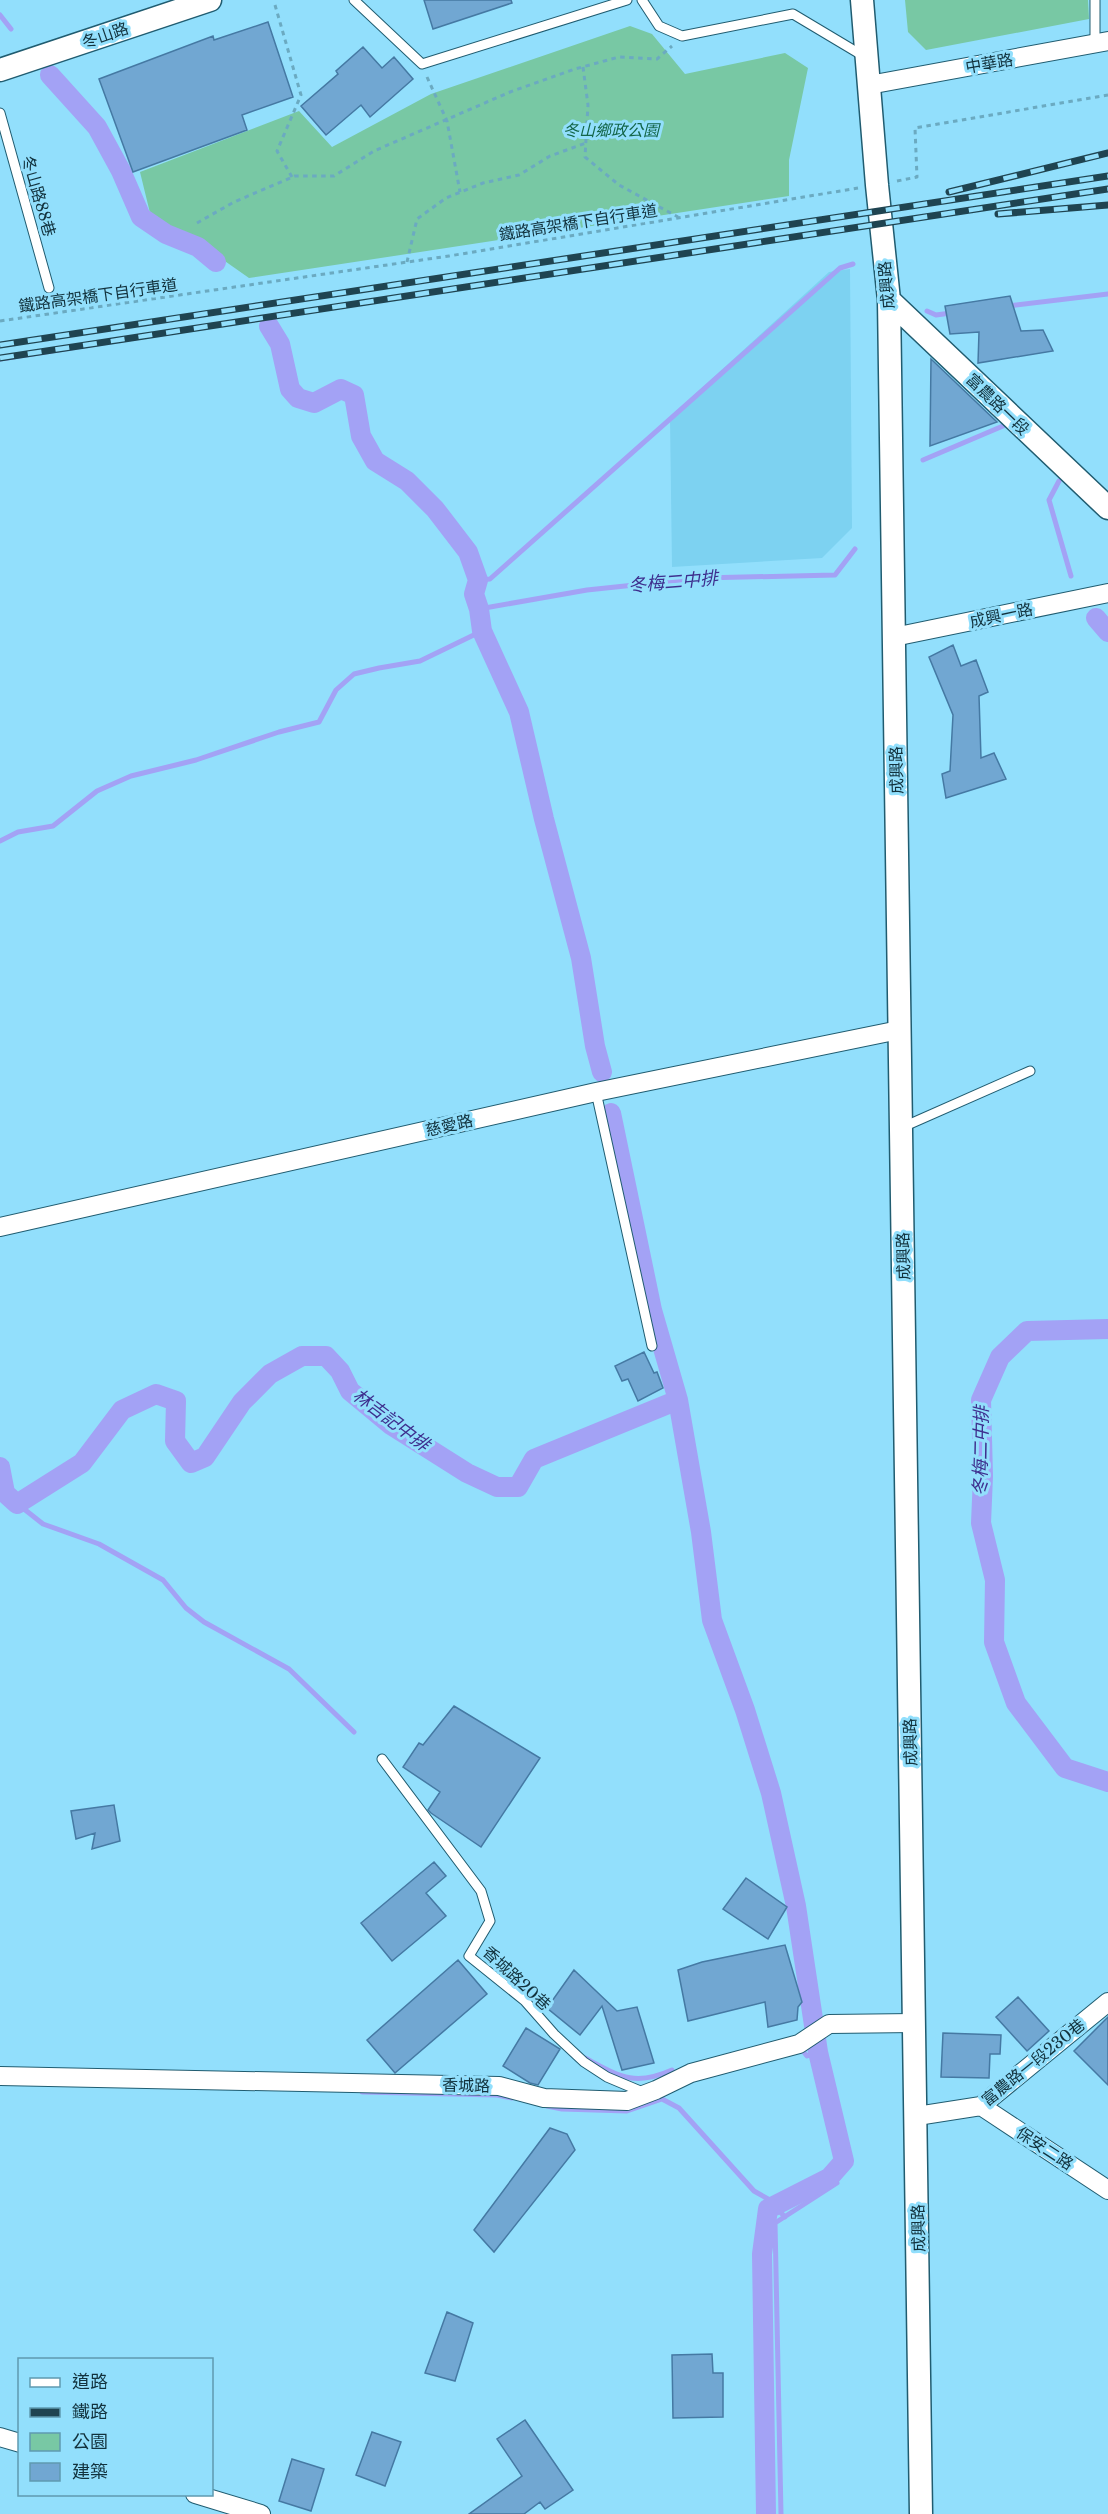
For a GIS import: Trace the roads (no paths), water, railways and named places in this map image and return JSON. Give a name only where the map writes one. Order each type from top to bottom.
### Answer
[{"type":"street","name":"冬山路","points":[[0,70],[210,0]]},
{"type":"street","name":"成興路","points":[[862,0],[889,300],[921,2514]]},
{"type":"street","name":"中華路","points":[[869,85],[1102,43]]},
{"type":"street","name":"富農路一段","points":[[889,300],[1108,508]]},
{"type":"street","name":"成興一路","points":[[894,637],[1108,593]]},
{"type":"street","name":"慈愛路","points":[[0,1227],[596,1092],[899,1030]]},
{"type":"street","name":"富農路一段230巷","points":[[917,2116],[981,2106],[1108,2002]]},
{"type":"street","name":"香城路","points":[[0,2076],[499,2086],[544,2098],[627,2101],[691,2073],[798,2044],[829,2024],[914,2023]]},
{"type":"street","name":"保安二路","points":[[981,2106],[1108,2190]]},
{"type":"street","points":[[0,2437],[18,2442]]},
{"type":"street","points":[[202,2496],[261,2514]]},
{"type":"lane","points":[[354,0],[422,64],[627,0]]},
{"type":"lane","points":[[642,0],[659,27],[682,36],[793,14],[867,58]]},
{"type":"lane","points":[[1095,0],[1102,43]]},
{"type":"lane","name":"冬山路88巷","points":[[0,113],[49,288]]},
{"type":"lane","points":[[901,1128],[1030,1071]]},
{"type":"lane","points":[[596,1092],[652,1347]]},
{"type":"lane","name":"香城路20巷","points":[[382,1759],[481,1891],[490,1921],[469,1956],[525,2001],[554,2034],[584,2062],[606,2077],[647,2093]]},
{"type":"waterway","points":[[0,15],[11,29]]},
{"type":"waterway","points":[[50,75],[97,127],[121,171],[141,217],[166,234],[198,247],[216,262]]},
{"type":"waterway","points":[[478,580],[490,579],[840,268],[853,264]]},
{"type":"waterway","points":[[1008,306],[1108,294]]},
{"type":"waterway","points":[[927,311],[936,315],[951,313]]},
{"type":"waterway","points":[[0,359],[263,318]]},
{"type":"waterway","points":[[269,326],[280,344],[290,389],[298,398],[314,403],[341,389],[354,395],[361,436],[375,461],[407,481],[435,509],[468,552],[478,580],[474,594],[482,631],[519,712],[544,819],[581,958],[595,1046],[602,1072]]},
{"type":"waterway","name":"冬梅二中排","points":[[923,460],[1003,426]]},
{"type":"waterway","name":"冬梅二中排","points":[[1059,481],[1049,500],[1071,576]]},
{"type":"waterway","name":"冬梅二中排","points":[[479,609],[587,590],[701,578],[835,575],[855,549]]},
{"type":"waterway","name":"冬梅二中排","points":[[1096,618],[1108,632]]},
{"type":"waterway","points":[[0,841],[18,832],[53,826],[97,791],[131,776],[196,760],[279,732],[319,722],[336,690],[354,674],[420,661],[482,631]]},
{"type":"waterway","points":[[611,1113],[652,1310],[678,1400],[701,1532],[712,1620],[745,1710],[771,1793],[796,1906],[818,2052],[844,2161],[829,2178],[768,2209],[762,2254],[766,2514]]},
{"type":"waterway","points":[[1108,1329],[1027,1331],[1000,1357],[981,1400],[983,1476],[981,1523],[995,1580],[994,1642],[1016,1703],[1065,1768],[1108,1782]]},
{"type":"waterway","name":"林吉記中排","points":[[0,1467],[5,1493],[17,1504],[82,1463],[122,1410],[156,1394],[176,1401],[175,1441],[191,1463],[205,1457],[242,1402],[270,1374],[302,1356],[326,1356],[340,1371],[350,1391],[391,1425],[467,1473],[497,1487],[518,1487],[534,1459],[678,1400]]},
{"type":"waterway","points":[[24,1509],[43,1524],[99,1544],[163,1580],[186,1608],[204,1622],[289,1669],[354,1732]]},
{"type":"waterway","points":[[803,2051],[807,2056],[818,2052]]},
{"type":"waterway","points":[[585,2058],[627,2077],[647,2078],[672,2070]]},
{"type":"waterway","points":[[362,2092],[497,2095],[512,2098]]},
{"type":"waterway","points":[[547,2106],[562,2109],[627,2111],[662,2099],[679,2108],[754,2191],[768,2199],[785,2217]]},
{"type":"waterway","points":[[781,2514],[775,2223],[837,2183]]},
{"type":"railway","points":[[949,192],[1108,153]]},
{"type":"railway","points":[[0,345],[1108,176]]},
{"type":"railway","points":[[0,358],[1108,189]]},
{"type":"railway","points":[[998,214],[1108,205]]},
{"type":"park label","name":"冬山鄉政公園","points":[[611,130]]}]
